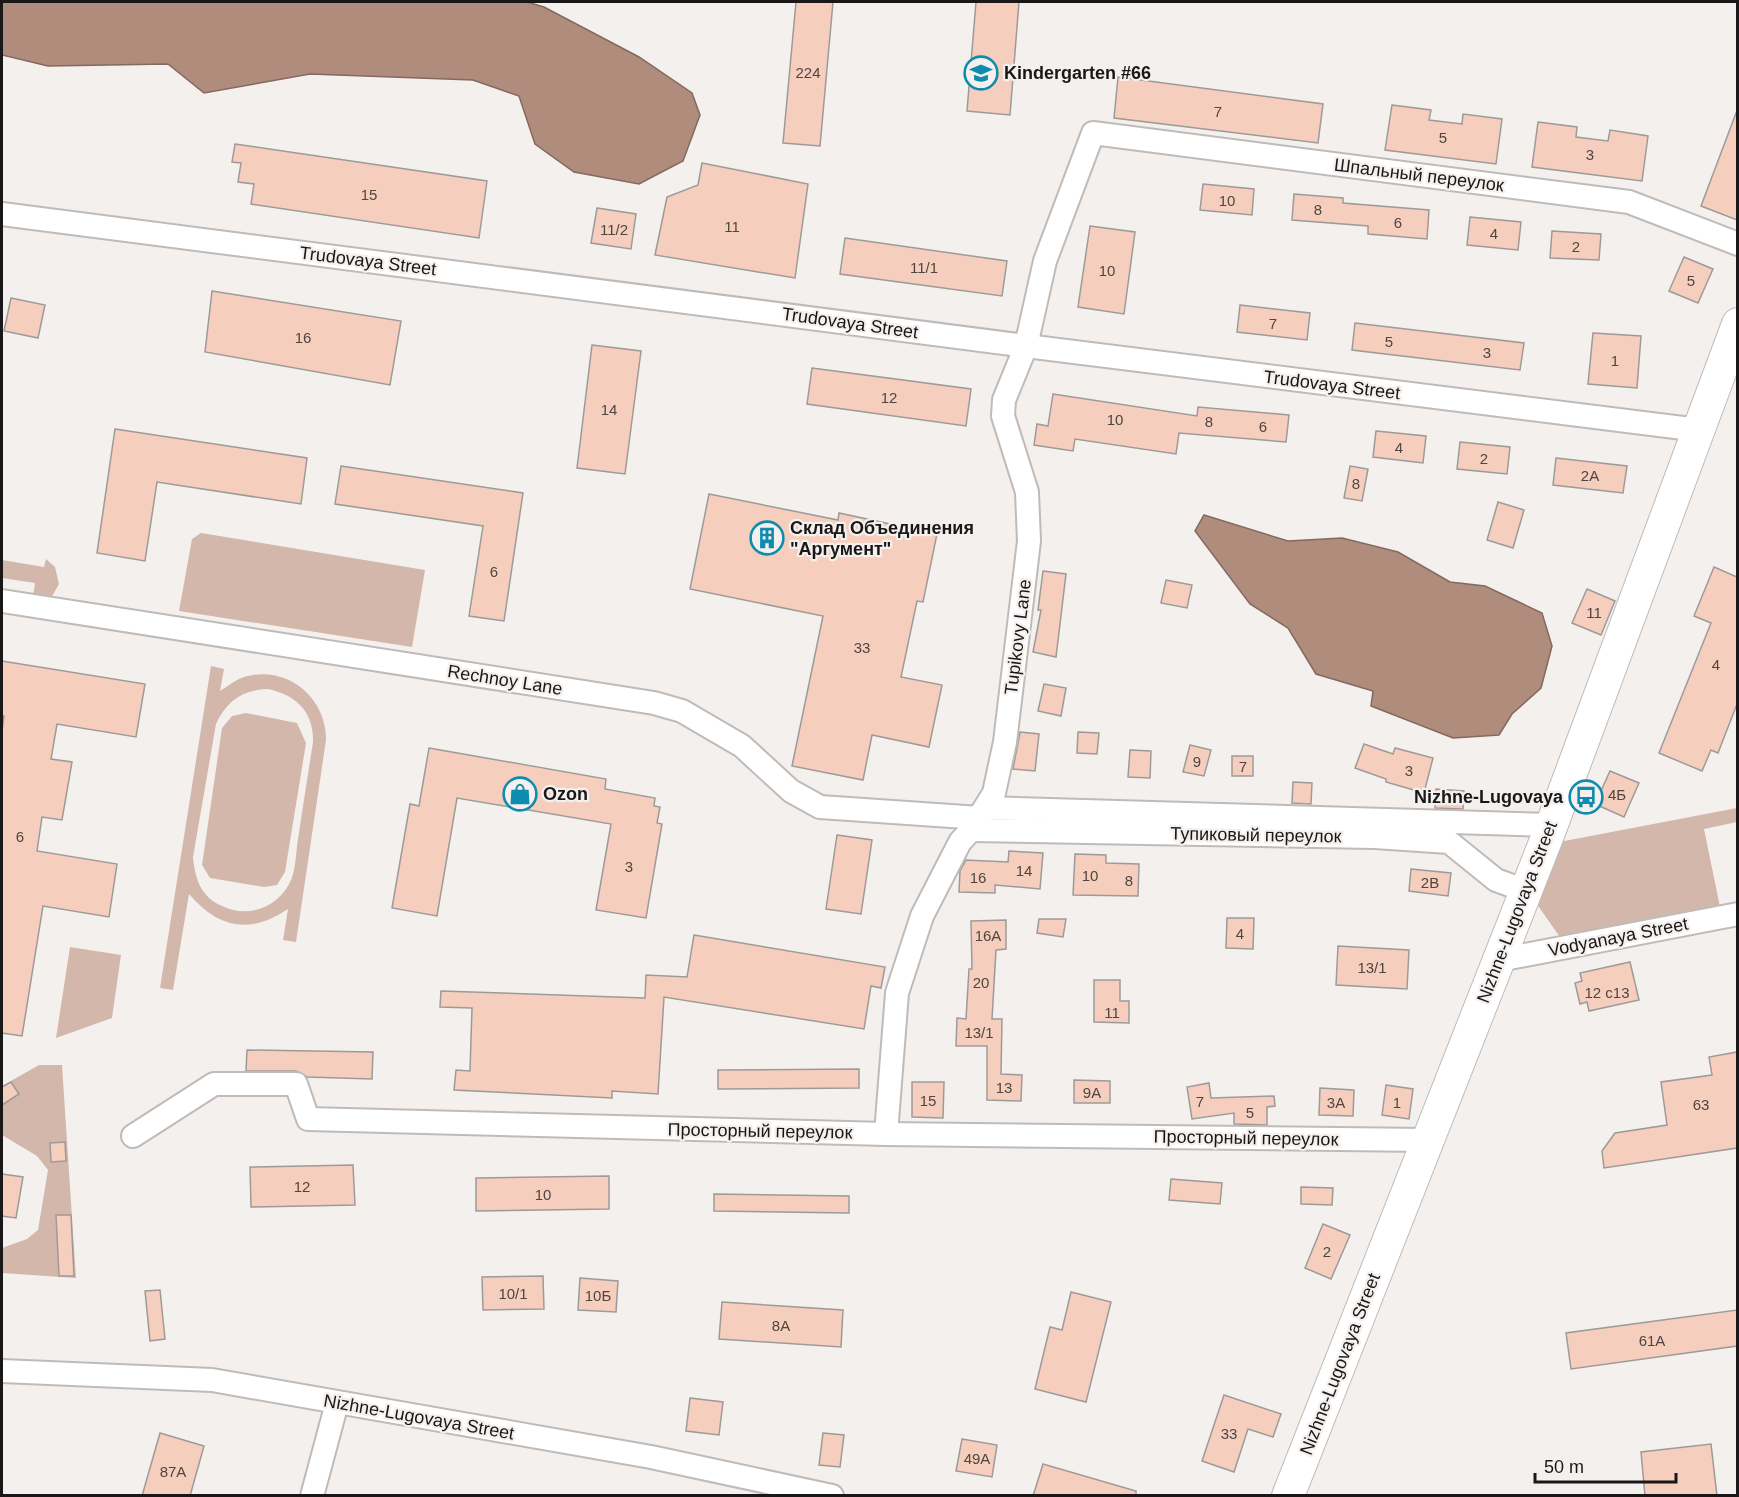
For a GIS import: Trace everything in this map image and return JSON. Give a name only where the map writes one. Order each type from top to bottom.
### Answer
[{"type":"street","name":"Шпальный переулок","points":[[1093,133],[1629,202],[1737,244]]},
{"type":"street","name":"Tupikovy Lane","points":[[886,1134],[897,993],[922,916],[960,842],[979,818],[994,793],[1005,742],[1029,541],[1027,492],[1003,416],[1004,400],[1026,346],[1045,261],[1093,133]]},
{"type":"street","name":"Trudovaya Street","points":[[2,214],[1699,430]]},
{"type":"street","name":"Nizhne-Lugovaya Street","points":[[1288,1496],[1526,891],[1737,324]]},
{"type":"street","name":"Rechnoy Lane","points":[[2,601],[654,703],[682,711],[742,746],[791,791],[820,807],[979,818]]},
{"type":"street","name":"Тупиковый переулок","points":[[979,818],[1551,825]]},
{"type":"street","name":"Тупиковый переулок","points":[[979,818],[1449,842],[1496,880],[1526,891]]},
{"type":"street","name":"Vodyanaya Street","points":[[1498,960],[1737,914]]},
{"type":"street","name":"Просторный переулок","points":[[133,1136],[214,1084],[296,1084],[308,1119],[886,1134],[1428,1140]]},
{"type":"street","name":"Nizhne-Lugovaya Street","points":[[2,1371],[212,1380],[651,1457],[832,1496]]},
{"type":"street","points":[[312,1496],[337,1403]]},
{"type":"shaded area","points":[[2,2],[527,2],[544,7],[639,57],[692,93],[700,115],[683,161],[639,184],[574,172],[535,144],[519,96],[473,80],[310,74],[204,93],[168,64],[48,66],[2,55]]},
{"type":"shaded area","points":[[1204,515],[1288,541],[1342,538],[1398,552],[1450,582],[1485,586],[1542,613],[1552,646],[1541,688],[1512,714],[1499,735],[1453,738],[1371,706],[1373,691],[1316,674],[1288,628],[1250,604],[1195,531]]},
{"type":"shaded area","points":[[201,533],[425,570],[412,647],[179,611],[192,539]]},
{"type":"shaded area","points":[[46,559],[55,567],[59,584],[51,598],[33,597],[35,583],[2,578],[2,560],[44,567]]},
{"type":"shaded area","points":[[211,666],[224,669],[220,691],[241,678],[260,674],[275,675],[289,680],[312,698],[325,725],[326,740],[296,942],[283,940],[288,909],[260,922],[247,925],[235,924],[223,921],[211,914],[189,894],[173,990],[160,988]],"holes":[[[268,689],[295,700],[301,706],[307,714],[313,731],[294,870],[286,889],[271,904],[253,911],[232,910],[215,902],[204,892],[195,873],[193,857],[216,724],[230,703],[243,694]]]},
{"type":"shaded area","points":[[246,713],[297,723],[306,743],[285,872],[277,885],[264,887],[210,878],[202,865],[222,728],[232,716]]},
{"type":"shaded area","points":[[1737,808],[1737,822],[1704,829],[1720,907],[1560,937],[1536,903],[1554,843]]},
{"type":"shaded area","points":[[70,947],[121,955],[112,1018],[56,1038]]},
{"type":"shaded area","points":[[39,1065],[62,1065],[76,1278],[2,1273],[2,1248],[27,1239],[38,1230],[48,1170],[37,1156],[2,1135],[2,1086]]},
{"type":"building","points":[[796,2],[833,2],[820,146],[783,143]]},
{"type":"building","points":[[976,2],[1019,2],[1010,115],[967,111]]},
{"type":"building","points":[[1118,77],[1323,104],[1318,143],[1114,118]]},
{"type":"building","points":[[1392,105],[1431,110],[1429,120],[1462,124],[1463,114],[1502,119],[1496,164],[1385,150]]},
{"type":"building","points":[[1737,113],[1737,220],[1701,206]]},
{"type":"building","points":[[1538,122],[1577,127],[1576,137],[1608,141],[1610,130],[1648,136],[1642,181],[1532,167]]},
{"type":"building","points":[[235,144],[487,181],[479,238],[251,204],[254,184],[238,182],[241,163],[232,162]]},
{"type":"building","points":[[702,163],[808,184],[795,278],[655,255],[667,197],[698,185]]},
{"type":"building","points":[[1203,184],[1254,189],[1252,215],[1200,210]]},
{"type":"building","points":[[1294,194],[1343,198],[1343,203],[1429,210],[1427,239],[1368,234],[1368,226],[1292,220]]},
{"type":"building","points":[[597,208],[636,214],[631,249],[591,243]]},
{"type":"building","points":[[1470,217],[1521,222],[1518,250],[1467,245]]},
{"type":"building","points":[[1090,226],[1135,232],[1124,314],[1078,307]]},
{"type":"building","points":[[1552,231],[1601,234],[1599,260],[1550,258]]},
{"type":"building","points":[[845,238],[1007,261],[1002,296],[840,274]]},
{"type":"building","points":[[1684,257],[1713,269],[1698,303],[1669,291]]},
{"type":"building","points":[[212,291],[401,321],[390,385],[205,352]]},
{"type":"building","points":[[11,298],[45,305],[38,338],[4,331]]},
{"type":"building","points":[[1240,305],[1310,313],[1307,340],[1237,332]]},
{"type":"building","points":[[1355,323],[1524,343],[1520,370],[1352,350]]},
{"type":"building","points":[[1593,333],[1641,336],[1637,388],[1588,384]]},
{"type":"building","points":[[592,345],[641,351],[625,474],[577,468]]},
{"type":"building","points":[[812,368],[971,389],[966,426],[807,404]]},
{"type":"building","points":[[1053,394],[1197,416],[1198,407],[1289,415],[1286,442],[1179,433],[1176,454],[1075,439],[1073,451],[1034,445],[1037,424],[1048,426]]},
{"type":"building","points":[[115,429],[307,458],[301,504],[157,482],[145,561],[97,553]]},
{"type":"building","points":[[1376,431],[1426,436],[1423,463],[1373,457]]},
{"type":"building","points":[[1460,442],[1510,447],[1507,474],[1457,469]]},
{"type":"building","points":[[1556,458],[1627,466],[1623,493],[1553,485]]},
{"type":"building","points":[[341,466],[523,493],[504,621],[469,616],[483,526],[335,504]]},
{"type":"building","points":[[1350,466],[1368,469],[1362,501],[1344,498]]},
{"type":"building","points":[[709,494],[838,520],[839,513],[937,534],[923,602],[917,601],[901,677],[942,685],[929,747],[872,735],[863,780],[792,766],[823,616],[690,589]]},
{"type":"building","points":[[1498,502],[1524,510],[1513,548],[1487,540]]},
{"type":"building","points":[[1714,567],[1737,577],[1737,704],[1718,753],[1711,750],[1702,771],[1659,753],[1711,623],[1694,616]]},
{"type":"building","points":[[1043,571],[1066,574],[1056,657],[1033,652],[1041,610],[1038,610]]},
{"type":"building","points":[[1166,580],[1192,585],[1187,608],[1161,603]]},
{"type":"building","points":[[1587,589],[1615,601],[1601,635],[1572,623]]},
{"type":"building","points":[[2,661],[145,684],[136,737],[57,724],[51,759],[72,762],[62,820],[42,817],[37,851],[117,864],[109,917],[43,906],[22,1036],[2,1033],[2,731],[4,716],[2,716]]},
{"type":"building","points":[[1044,684],[1066,688],[1061,716],[1038,711]]},
{"type":"building","points":[[1020,732],[1039,734],[1035,771],[1013,769]]},
{"type":"building","points":[[1078,732],[1099,733],[1097,754],[1077,753]]},
{"type":"building","points":[[1364,744],[1393,754],[1395,748],[1433,758],[1424,793],[1386,782],[1386,779],[1355,768]]},
{"type":"building","points":[[1190,745],[1211,750],[1204,776],[1183,772]]},
{"type":"building","points":[[429,748],[606,779],[605,789],[655,798],[654,806],[660,807],[657,823],[662,824],[646,918],[596,910],[611,824],[457,798],[437,916],[392,908],[410,804],[419,806]]},
{"type":"building","points":[[1130,750],[1151,751],[1150,778],[1128,777]]},
{"type":"building","points":[[1232,756],[1253,756],[1253,776],[1232,776]]},
{"type":"building","points":[[1610,771],[1639,783],[1624,817],[1595,804]]},
{"type":"building","points":[[1293,782],[1312,783],[1311,804],[1292,803]]},
{"type":"building","points":[[1436,789],[1464,791],[1463,809],[1435,808]]},
{"type":"building","points":[[837,835],[872,840],[861,914],[826,909]]},
{"type":"building","points":[[1009,851],[1043,853],[1040,889],[995,885],[995,893],[959,892],[960,871],[966,860],[1008,862]]},
{"type":"building","points":[[1075,854],[1106,855],[1106,863],[1139,864],[1138,896],[1073,895]]},
{"type":"building","points":[[1411,869],[1451,873],[1448,896],[1409,891]]},
{"type":"building","points":[[1227,918],[1254,918],[1253,949],[1226,948]]},
{"type":"building","points":[[1039,919],[1066,919],[1063,937],[1037,933]]},
{"type":"building","points":[[1006,920],[1006,949],[996,950],[992,1019],[1002,1019],[1001,1074],[1022,1075],[1021,1101],[987,1100],[987,1046],[956,1046],[957,1018],[966,1019],[969,969],[972,969],[971,921]]},
{"type":"building","points":[[694,935],[885,967],[881,988],[871,986],[864,1029],[664,997],[658,1094],[612,1091],[612,1098],[454,1090],[456,1070],[470,1071],[472,1008],[440,1007],[441,991],[645,998],[646,975],[687,977]]},
{"type":"building","points":[[1338,946],[1409,950],[1407,989],[1336,985]]},
{"type":"building","points":[[1630,962],[1639,1000],[1589,1011],[1587,1002],[1580,1004],[1575,983],[1582,981],[1580,973]]},
{"type":"building","points":[[1094,980],[1120,980],[1120,1001],[1129,1001],[1129,1023],[1094,1022]]},
{"type":"building","points":[[247,1050],[373,1052],[372,1079],[307,1077],[296,1071],[246,1071]]},
{"type":"building","points":[[1737,1052],[1737,1148],[1604,1168],[1602,1151],[1615,1133],[1667,1125],[1661,1082],[1712,1075],[1709,1057]]},
{"type":"building","points":[[859,1069],[859,1088],[718,1089],[718,1070]]},
{"type":"building","points":[[1074,1080],[1110,1081],[1110,1103],[1074,1103]]},
{"type":"building","points":[[11,1082],[19,1094],[2,1105],[2,1087]]},
{"type":"building","points":[[912,1082],[944,1082],[943,1118],[912,1117]]},
{"type":"building","points":[[1209,1083],[1211,1098],[1274,1096],[1275,1106],[1267,1107],[1267,1125],[1234,1124],[1234,1113],[1192,1119],[1187,1087]]},
{"type":"building","points":[[1386,1085],[1413,1089],[1409,1119],[1382,1115]]},
{"type":"building","points":[[1320,1088],[1354,1090],[1353,1116],[1319,1115]]},
{"type":"building","points":[[65,1142],[66,1161],[51,1162],[50,1143]]},
{"type":"building","points":[[353,1165],[355,1205],[251,1207],[250,1167]]},
{"type":"building","points":[[2,1174],[23,1177],[16,1218],[2,1216]]},
{"type":"building","points":[[609,1176],[609,1209],[476,1211],[476,1178]]},
{"type":"building","points":[[1171,1179],[1222,1183],[1220,1204],[1169,1200]]},
{"type":"building","points":[[1301,1187],[1333,1188],[1332,1205],[1301,1204]]},
{"type":"building","points":[[714,1194],[849,1196],[849,1213],[714,1211]]},
{"type":"building","points":[[56,1215],[71,1215],[74,1276],[59,1276]]},
{"type":"building","points":[[1323,1224],[1350,1235],[1331,1279],[1305,1268]]},
{"type":"building","points":[[543,1276],[544,1309],[483,1310],[482,1277]]},
{"type":"building","points":[[580,1278],[618,1281],[616,1312],[578,1310]]},
{"type":"building","points":[[160,1290],[165,1339],[150,1341],[145,1291]]},
{"type":"building","points":[[1071,1292],[1111,1302],[1086,1402],[1035,1389],[1050,1327],[1062,1330]]},
{"type":"building","points":[[722,1302],[843,1310],[841,1347],[719,1339]]},
{"type":"building","points":[[1737,1310],[1737,1346],[1571,1369],[1566,1333]]},
{"type":"building","points":[[1224,1395],[1281,1414],[1273,1437],[1248,1429],[1234,1472],[1202,1461]]},
{"type":"building","points":[[690,1398],[723,1402],[719,1435],[686,1431]]},
{"type":"building","points":[[160,1433],[204,1446],[190,1496],[142,1496]]},
{"type":"building","points":[[823,1433],[844,1435],[840,1467],[819,1465]]},
{"type":"building","points":[[962,1439],[997,1445],[992,1477],[956,1471]]},
{"type":"building","points":[[1711,1444],[1717,1496],[1645,1496],[1641,1452]]},
{"type":"building","points":[[1043,1464],[1136,1491],[1136,1496],[1033,1496]]},
{"type":"place","name":"Kindergarten #66","points":[[981,73]]},
{"type":"place","name":"Склад Объединения \"Аргумент\"","points":[[767,538]]},
{"type":"place","name":"Ozon","points":[[520,794]]},
{"type":"place","name":"Nizhne-Lugovaya","points":[[1586,797]]}]
